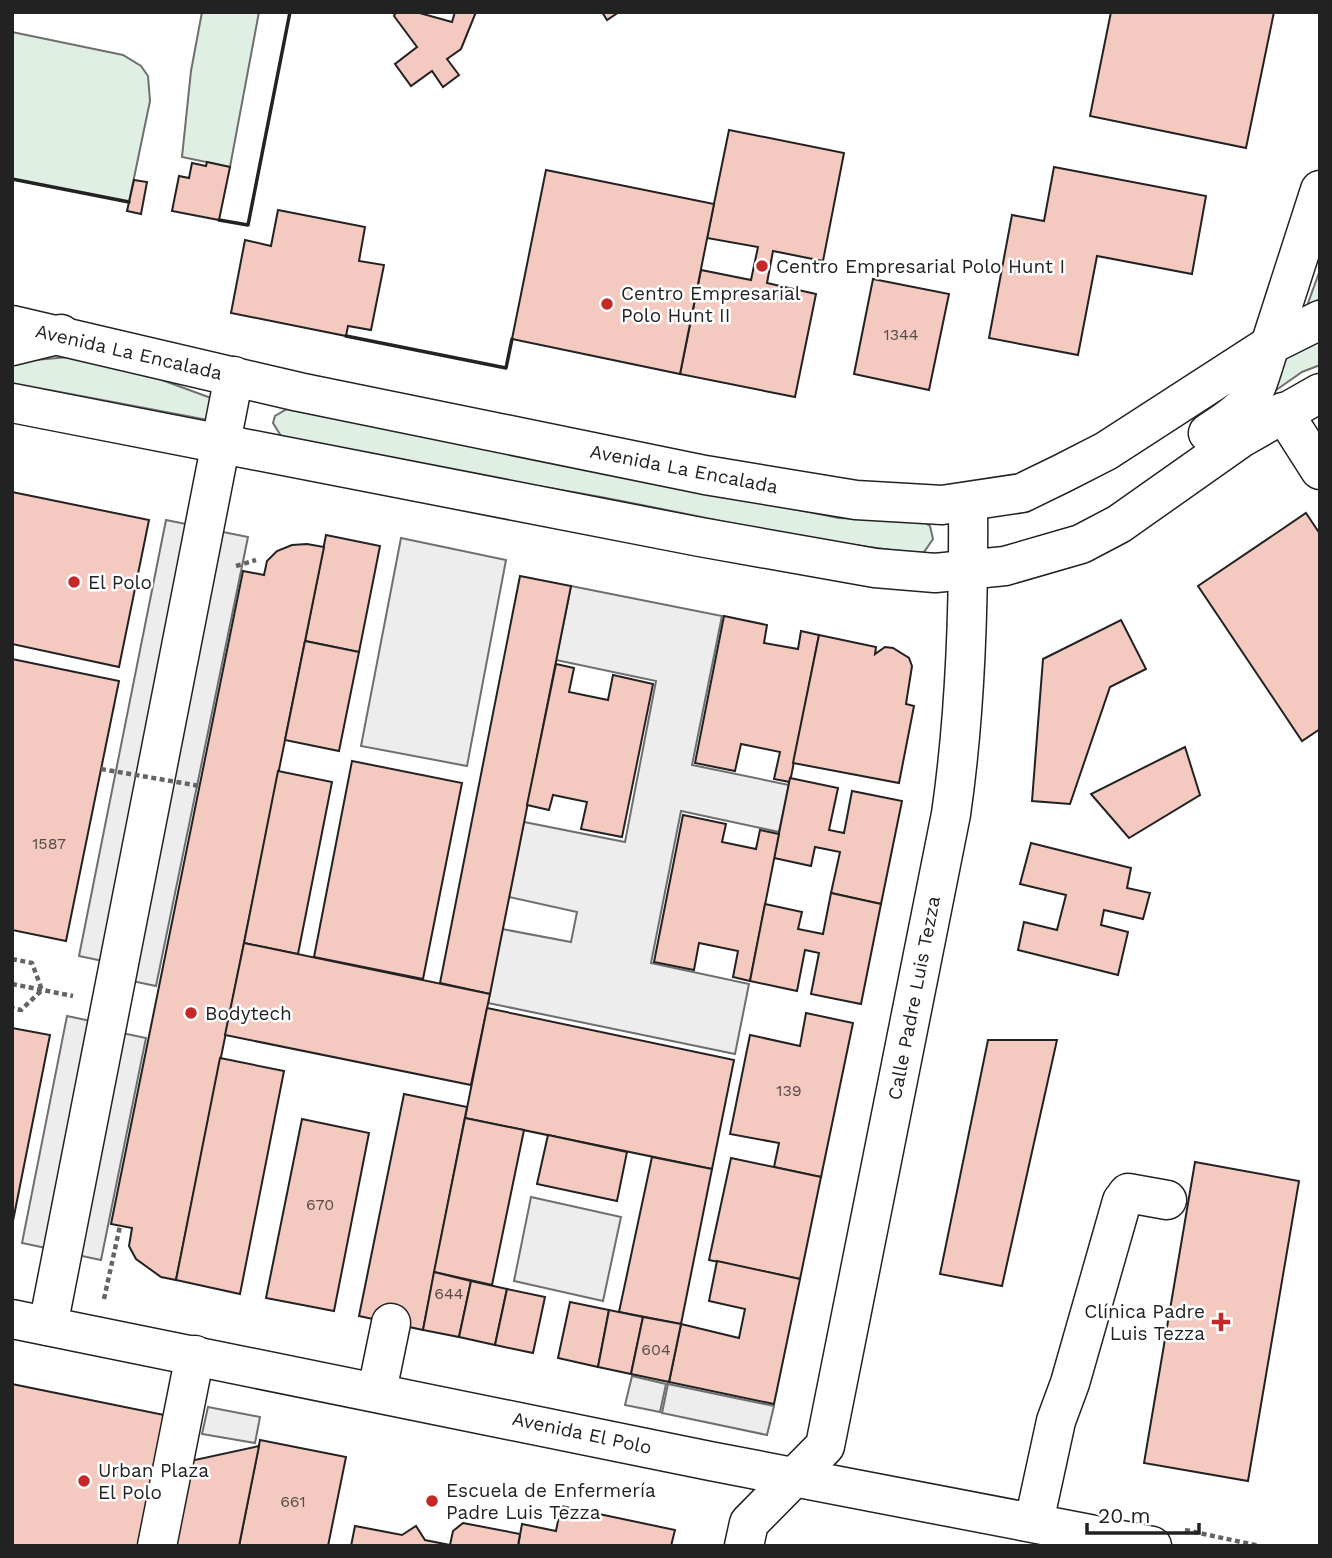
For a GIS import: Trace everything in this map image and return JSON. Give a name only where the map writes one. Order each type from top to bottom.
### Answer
[{"type":"main road","points":[[1119,524],[1187,446],[1241,412],[1254,395],[1320,190]]},
{"type":"main road","name":"Avenida La Encalada","points":[[12,325],[61,334],[234,376],[705,475],[856,500],[912,505],[968,503],[1023,493],[1085,462],[1270,345],[1320,320]]},
{"type":"main road","points":[[12,346],[61,334]]},
{"type":"main road","points":[[30,1322],[234,376]]},
{"type":"main road","points":[[12,403],[862,565],[909,572],[968,572],[1040,558],[1081,544],[1119,524],[1283,412],[1320,393]]},
{"type":"main road","points":[[1283,412],[1320,470]]},
{"type":"main road","name":"Calle Padre Luis Tezza","points":[[744,1546],[749,1523],[825,1446],[951,814],[962,744],[968,503]]},
{"type":"main road","points":[[1034,1522],[1056,1421],[1070,1383],[1122,1201],[1128,1193],[1167,1200]]},
{"type":"main road","name":"Avenida El Polo","points":[[30,1322],[794,1477],[1152,1546]]},
{"type":"main road","points":[[377,1391],[391,1323]]},
{"type":"main road","points":[[157,1546],[195,1355]]},
{"type":"path","points":[[229,568],[256,560]]},
{"type":"path","points":[[101,769],[200,786]]},
{"type":"path","points":[[12,959],[32,963],[42,990]]},
{"type":"path","points":[[12,984],[78,997]]},
{"type":"path","points":[[12,1008],[21,1010],[42,990]]},
{"type":"path","points":[[93,1299],[104,1302],[120,1226]]},
{"type":"green space","points":[[202,12],[259,12],[230,167],[182,157],[191,71]]},
{"type":"green space","points":[[12,32],[123,55],[141,66],[148,76],[150,101],[129,202],[12,179]]},
{"type":"green space","points":[[1320,270],[1320,299],[1307,306]]},
{"type":"green space","points":[[1320,338],[1320,365],[1302,372],[1262,400],[1270,361]]},
{"type":"green space","points":[[69,357],[143,373],[211,398],[208,420],[12,383],[12,362]]},
{"type":"green space","points":[[287,409],[839,518],[924,522],[930,526],[933,539],[924,552],[919,553],[834,542],[355,454],[281,436],[273,423],[275,416]]},
{"type":"shaded area","points":[[166,520],[191,525],[103,961],[79,956]]},
{"type":"shaded area","points":[[223,532],[248,537],[156,986],[132,981]]},
{"type":"shaded area","points":[[401,538],[506,560],[467,766],[361,746]]},
{"type":"shaded area","points":[[571,586],[722,616],[692,765],[789,785],[779,832],[681,811],[651,963],[749,984],[735,1054],[488,1003],[502,929],[571,942],[577,912],[509,897],[524,822],[625,842],[656,681],[556,660]]},
{"type":"shaded area","points":[[67,1016],[91,1021],[46,1248],[22,1243]]},
{"type":"shaded area","points":[[122,1033],[146,1038],[101,1260],[77,1255]]},
{"type":"shaded area","points":[[531,1197],[621,1217],[603,1301],[514,1281]]},
{"type":"shaded area","points":[[632,1376],[666,1384],[660,1412],[625,1405]]},
{"type":"shaded area","points":[[668,1384],[774,1406],[767,1435],[662,1413]]},
{"type":"shaded area","points":[[208,1407],[260,1417],[255,1443],[202,1434]]},
{"type":"building","points":[[396,12],[416,12],[452,22],[455,12],[476,12],[461,49],[447,59],[459,75],[443,87],[432,71],[411,86],[395,64],[417,47],[394,16]]},
{"type":"building","points":[[602,12],[619,12],[607,20]]},
{"type":"building","points":[[1111,12],[1274,12],[1246,148],[1090,116]]},
{"type":"building","name":"Centro Empresarial Polo Hunt I","points":[[729,130],[844,153],[823,261],[773,251],[767,283],[816,294],[795,397],[680,374],[701,270],[751,280],[758,247],[707,238]]},
{"type":"building","points":[[207,162],[230,167],[219,220],[172,211],[179,176],[189,178],[192,163],[206,166]]},
{"type":"building","points":[[1054,167],[1206,196],[1192,274],[1097,256],[1078,355],[989,338],[1012,215],[1044,221]]},
{"type":"building","name":"Centro Empresarial Polo Hunt II","points":[[546,170],[714,204],[680,374],[512,339]]},
{"type":"building","points":[[134,180],[147,182],[141,214],[127,211]]},
{"type":"building","points":[[278,210],[365,227],[359,261],[384,265],[371,330],[348,326],[346,336],[231,313],[245,240],[271,246]]},
{"type":"building","points":[[873,279],[949,294],[929,390],[854,374]]},
{"type":"building","name":"El Polo","points":[[12,492],[149,520],[119,667],[12,644]]},
{"type":"building","points":[[1306,513],[1320,534],[1320,729],[1302,741],[1198,586]]},
{"type":"building","points":[[326,535],[380,546],[359,652],[305,641]]},
{"type":"building","points":[[292,545],[324,547],[176,1280],[161,1277],[136,1259],[129,1246],[132,1228],[111,1224],[243,571],[264,575],[267,561],[277,551]]},
{"type":"building","points":[[520,576],[571,586],[490,994],[440,983]]},
{"type":"building","points":[[724,616],[767,625],[764,643],[798,649],[801,631],[819,635],[790,782],[774,779],[780,752],[741,744],[735,771],[695,763]]},
{"type":"building","points":[[1121,620],[1146,669],[1110,687],[1070,804],[1032,801],[1043,659]]},
{"type":"building","points":[[819,635],[876,647],[875,654],[885,647],[893,648],[909,658],[912,666],[906,704],[914,706],[899,783],[793,763]]},
{"type":"building","points":[[305,641],[359,652],[339,751],[285,740]]},
{"type":"building","points":[[12,659],[119,681],[66,941],[12,930]]},
{"type":"building","points":[[556,664],[574,668],[569,692],[608,700],[613,675],[653,684],[622,837],[581,829],[587,802],[553,795],[549,810],[527,805]]},
{"type":"building","points":[[1185,747],[1200,795],[1129,838],[1091,794]]},
{"type":"building","points":[[352,761],[462,783],[423,979],[314,957]]},
{"type":"building","points":[[278,771],[332,782],[298,954],[244,943]]},
{"type":"building","points":[[790,778],[838,788],[829,830],[844,833],[852,791],[902,801],[881,904],[831,893],[840,852],[815,847],[811,866],[774,858]]},
{"type":"building","points":[[683,815],[726,824],[722,842],[756,849],[760,830],[779,834],[750,981],[733,977],[738,951],[699,943],[694,970],[654,962]]},
{"type":"building","points":[[1031,843],[1131,868],[1127,888],[1150,893],[1143,919],[1104,910],[1101,925],[1128,932],[1118,975],[1018,950],[1024,922],[1057,930],[1066,895],[1020,884]]},
{"type":"building","points":[[831,893],[881,904],[861,1004],[811,994],[819,953],[805,950],[797,991],[750,981],[765,904],[802,912],[798,929],[823,934]]},
{"type":"building","points":[[244,943],[490,994],[471,1085],[225,1035]]},
{"type":"building","points":[[487,1008],[734,1060],[712,1169],[465,1118]]},
{"type":"building","points":[[806,1013],[853,1023],[821,1177],[774,1167],[779,1143],[730,1134],[750,1035],[800,1046]]},
{"type":"building","points":[[12,1028],[50,1035],[12,1226]]},
{"type":"building","points":[[988,1040],[1057,1040],[1002,1286],[940,1274]]},
{"type":"building","points":[[220,1058],[284,1071],[240,1294],[176,1280]]},
{"type":"building","points":[[404,1094],[467,1107],[423,1330],[359,1316]]},
{"type":"building","points":[[465,1118],[524,1130],[492,1285],[434,1272]]},
{"type":"building","points":[[302,1119],[369,1133],[334,1311],[266,1298]]},
{"type":"building","points":[[548,1135],[627,1152],[617,1201],[537,1184]]},
{"type":"building","points":[[652,1157],[712,1169],[681,1324],[619,1312]]},
{"type":"building","points":[[731,1158],[821,1177],[800,1279],[709,1260]]},
{"type":"building","name":"Clínica Padre Luis Tezza","points":[[1195,1162],[1299,1181],[1248,1481],[1144,1463]]},
{"type":"building","points":[[717,1261],[800,1279],[774,1404],[669,1382],[681,1324],[739,1338],[745,1309],[709,1301]]},
{"type":"building","points":[[434,1272],[471,1281],[459,1337],[423,1330]]},
{"type":"building","points":[[471,1281],[507,1289],[495,1345],[459,1337]]},
{"type":"building","points":[[507,1289],[545,1297],[533,1353],[495,1345]]},
{"type":"building","points":[[570,1302],[609,1310],[598,1367],[558,1358]]},
{"type":"building","points":[[609,1310],[643,1317],[631,1374],[598,1367]]},
{"type":"building","points":[[643,1317],[681,1324],[669,1382],[631,1374]]},
{"type":"building","name":"Urban Plaza El Polo","points":[[12,1384],[169,1416],[143,1546],[12,1546]]},
{"type":"building","points":[[260,1440],[346,1457],[328,1546],[239,1546]]},
{"type":"building","points":[[259,1446],[239,1546],[174,1546],[190,1461]]},
{"type":"building","points":[[561,1506],[675,1530],[671,1546],[518,1546],[522,1524],[556,1531]]},
{"type":"building","points":[[463,1523],[520,1534],[518,1546],[351,1546],[355,1526],[402,1535],[416,1526],[425,1540],[450,1545],[453,1531]]},
{"type":"wall","points":[[219,220],[248,225],[290,12]]},
{"type":"wall","points":[[12,179],[129,202]]},
{"type":"wall","points":[[346,336],[506,368],[512,339]]},
{"type":"place","name":"Centro Empresarial Polo Hunt I","points":[[762,266]]},
{"type":"place","name":"Centro Empresarial Polo Hunt II","points":[[607,304]]},
{"type":"place","name":"El Polo","points":[[74,582]]},
{"type":"place","name":"Bodytech","points":[[191,1013]]},
{"type":"place","name":"Clínica Padre Luis Tezza","points":[[1221,1322]]},
{"type":"place","name":"Urban Plaza El Polo","points":[[84,1481]]},
{"type":"place","name":"Escuela de Enfermería Padre Luis Tezza","points":[[432,1501]]}]
